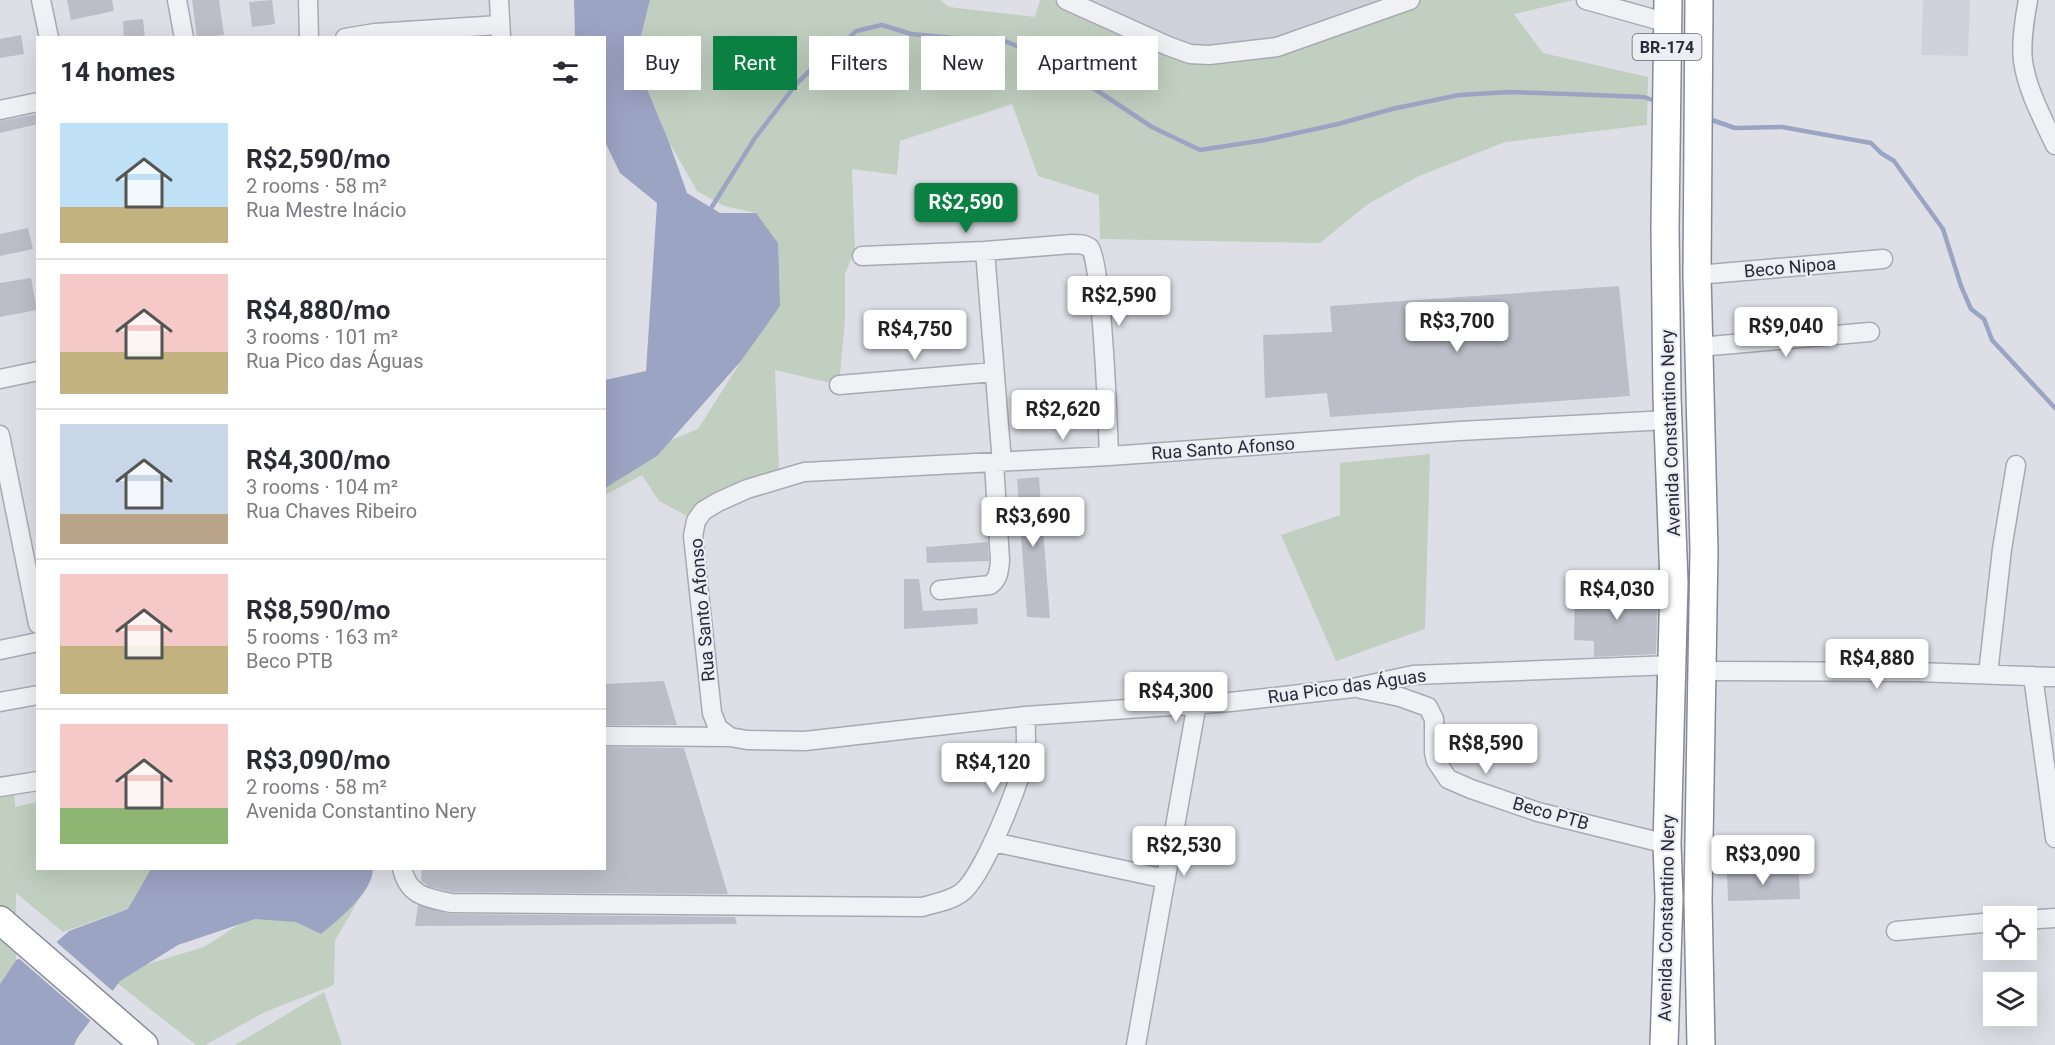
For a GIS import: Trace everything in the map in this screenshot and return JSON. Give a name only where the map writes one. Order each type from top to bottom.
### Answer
[{"type":"highway","name":"Avenida Constantino Nery","points":[[1699,0],[1697,275],[1704,550],[1700,671],[1698,900],[1701,1045]]},
{"type":"highway","name":"Avenida Constantino Nery","points":[[1664,1045],[1669,898],[1667,844],[1674,583],[1665,239],[1668,12]]},
{"type":"highway","points":[[0,920],[144,1045]]},
{"type":"street","points":[[41,0],[49,36]]},
{"type":"street","points":[[177,0],[184,36]]},
{"type":"street","points":[[308,0],[309,36]]},
{"type":"street","points":[[357,36],[375,33],[500,31],[499,0]]},
{"type":"street","points":[[1066,0],[1168,46],[1190,54],[1209,55],[1277,46],[1410,0]]},
{"type":"street","points":[[1586,0],[1668,12]]},
{"type":"street","points":[[2028,0],[2022,45],[2023,60],[2029,84],[2055,146]]},
{"type":"street","points":[[0,110],[36,102]]},
{"type":"street","points":[[862,256],[1082,244],[1089,247],[1094,255],[1099,286],[1109,456]]},
{"type":"street","points":[[940,591],[990,585],[996,582],[999,574],[998,463],[986,251]]},
{"type":"street","name":"Beco Nipoa","points":[[1697,275],[1883,259]]},
{"type":"street","points":[[1699,347],[1870,332]]},
{"type":"street","points":[[0,379],[36,371]]},
{"type":"street","points":[[838,385],[994,372]]},
{"type":"street","name":"Rua Santo Afonso","points":[[730,737],[718,728],[712,713],[693,536],[696,521],[703,511],[747,489],[804,472],[998,463],[1459,431],[1668,420]]},
{"type":"street","points":[[0,435],[36,614]]},
{"type":"street","points":[[1988,674],[2002,549],[2016,465]]},
{"type":"street","points":[[0,650],[36,642]]},
{"type":"street","name":"Rua Pico das Águas","points":[[606,736],[730,737],[747,740],[805,741],[1025,716],[1230,702],[1353,688],[1413,675],[1672,665]]},
{"type":"street","points":[[1700,671],[1988,674],[2055,677]]},
{"type":"street","points":[[2033,676],[2055,838]]},
{"type":"street","name":"Beco PTB","points":[[1353,688],[1400,697],[1428,707],[1434,720],[1436,761],[1448,779],[1538,812],[1667,844]]},
{"type":"street","points":[[0,702],[36,695]]},
{"type":"street","points":[[1136,1045],[1197,703]]},
{"type":"street","points":[[403,870],[408,885],[422,897],[451,903],[922,907],[947,900],[962,892],[975,875],[993,842],[1015,790],[1024,759],[1027,744],[1025,716]]},
{"type":"street","points":[[0,788],[36,782]]},
{"type":"street","points":[[993,842],[1166,879]]},
{"type":"street","points":[[2037,919],[2055,918]]},
{"type":"street","points":[[1896,931],[1983,923]]},
{"type":"shaded area","points":[[1079,0],[1380,0],[1276,38],[1191,47]]},
{"type":"shaded area","points":[[1923,0],[1970,0],[1968,56],[1921,55]]},
{"type":"green space","points":[[650,0],[940,0],[949,7],[1035,17],[1040,0],[1072,0],[1147,36],[1017,36],[1017,90],[1158,90],[1158,41],[1168,46],[1277,47],[1416,0],[1574,0],[1514,14],[1543,53],[1648,77],[1647,125],[1505,142],[1417,177],[1368,204],[1320,243],[1100,239],[1099,195],[1038,176],[1012,104],[900,141],[897,175],[852,169],[855,250],[845,274],[845,320],[839,385],[775,370],[779,469],[691,518],[659,501],[642,475],[606,494],[606,467],[698,429],[741,361],[756,213],[724,206],[697,191],[669,142],[647,90],[701,90],[701,36],[641,36]]},
{"type":"green space","points":[[1430,454],[1425,629],[1336,661],[1281,535],[1340,515],[1340,463]]},
{"type":"green space","points":[[14,783],[15,807],[36,802],[36,870],[181,870],[147,902],[63,932],[16,893],[16,960],[0,984],[0,785]]},
{"type":"green space","points":[[308,880],[368,883],[335,941],[334,985],[265,1012],[205,1045],[196,1045],[108,976],[204,947]]},
{"type":"green space","points":[[324,992],[342,1045],[235,1045]]},
{"type":"water","points":[[574,0],[650,0],[641,36],[624,36],[624,90],[647,90],[687,193],[720,213],[756,213],[778,243],[780,306],[741,361],[657,456],[606,487],[606,380],[646,371],[657,203],[620,173],[606,144],[606,36],[575,36]]},
{"type":"water","points":[[150,870],[373,870],[361,896],[321,934],[296,922],[255,919],[178,945],[120,981],[74,1045],[0,1045],[0,984],[16,960],[51,947],[69,931],[128,909]]},
{"type":"pier","points":[[54,940],[115,993],[92,1022],[16,956]]},
{"type":"building","points":[[67,0],[112,0],[114,11],[71,20]]},
{"type":"building","points":[[192,0],[219,0],[224,35],[197,36]]},
{"type":"building","points":[[272,0],[275,24],[252,27],[249,2]]},
{"type":"building","points":[[143,19],[145,36],[124,36],[123,21]]},
{"type":"building","points":[[21,35],[24,54],[0,58],[0,39]]},
{"type":"building","points":[[36,114],[36,124],[0,133],[0,121]]},
{"type":"building","points":[[28,228],[33,249],[0,256],[0,234]]},
{"type":"building","points":[[31,278],[36,310],[0,317],[0,283]]},
{"type":"building","points":[[1619,286],[1630,396],[1330,417],[1327,393],[1265,398],[1263,335],[1332,332],[1330,306]]},
{"type":"building","points":[[1039,477],[1050,618],[1027,617],[1017,479]]},
{"type":"building","points":[[988,542],[989,561],[927,563],[926,547]]},
{"type":"building","points":[[904,579],[919,579],[923,611],[977,608],[978,624],[904,629]]},
{"type":"building","points":[[1575,587],[1658,591],[1656,654],[1594,657],[1594,641],[1574,640]]},
{"type":"building","points":[[664,681],[677,725],[606,725],[606,684]]},
{"type":"building","points":[[606,747],[684,748],[728,894],[452,892],[430,887],[421,881],[422,870],[606,870]]},
{"type":"building","points":[[1727,872],[1799,873],[1800,899],[1728,901]]},
{"type":"building","points":[[418,905],[451,914],[735,917],[737,924],[415,926]]},
{"type":"waterway","points":[[708,213],[755,138],[797,83],[856,31],[882,25],[911,34],[955,38],[997,38],[1057,64],[1152,127],[1200,150],[1265,140],[1459,95],[1509,92],[1569,94],[1644,97],[1658,102]]},
{"type":"waterway","points":[[1709,119],[1735,128],[1782,127],[1871,143],[1894,161],[1943,229],[1961,286],[1971,309],[1984,319],[1992,340],[2055,408]]}]
